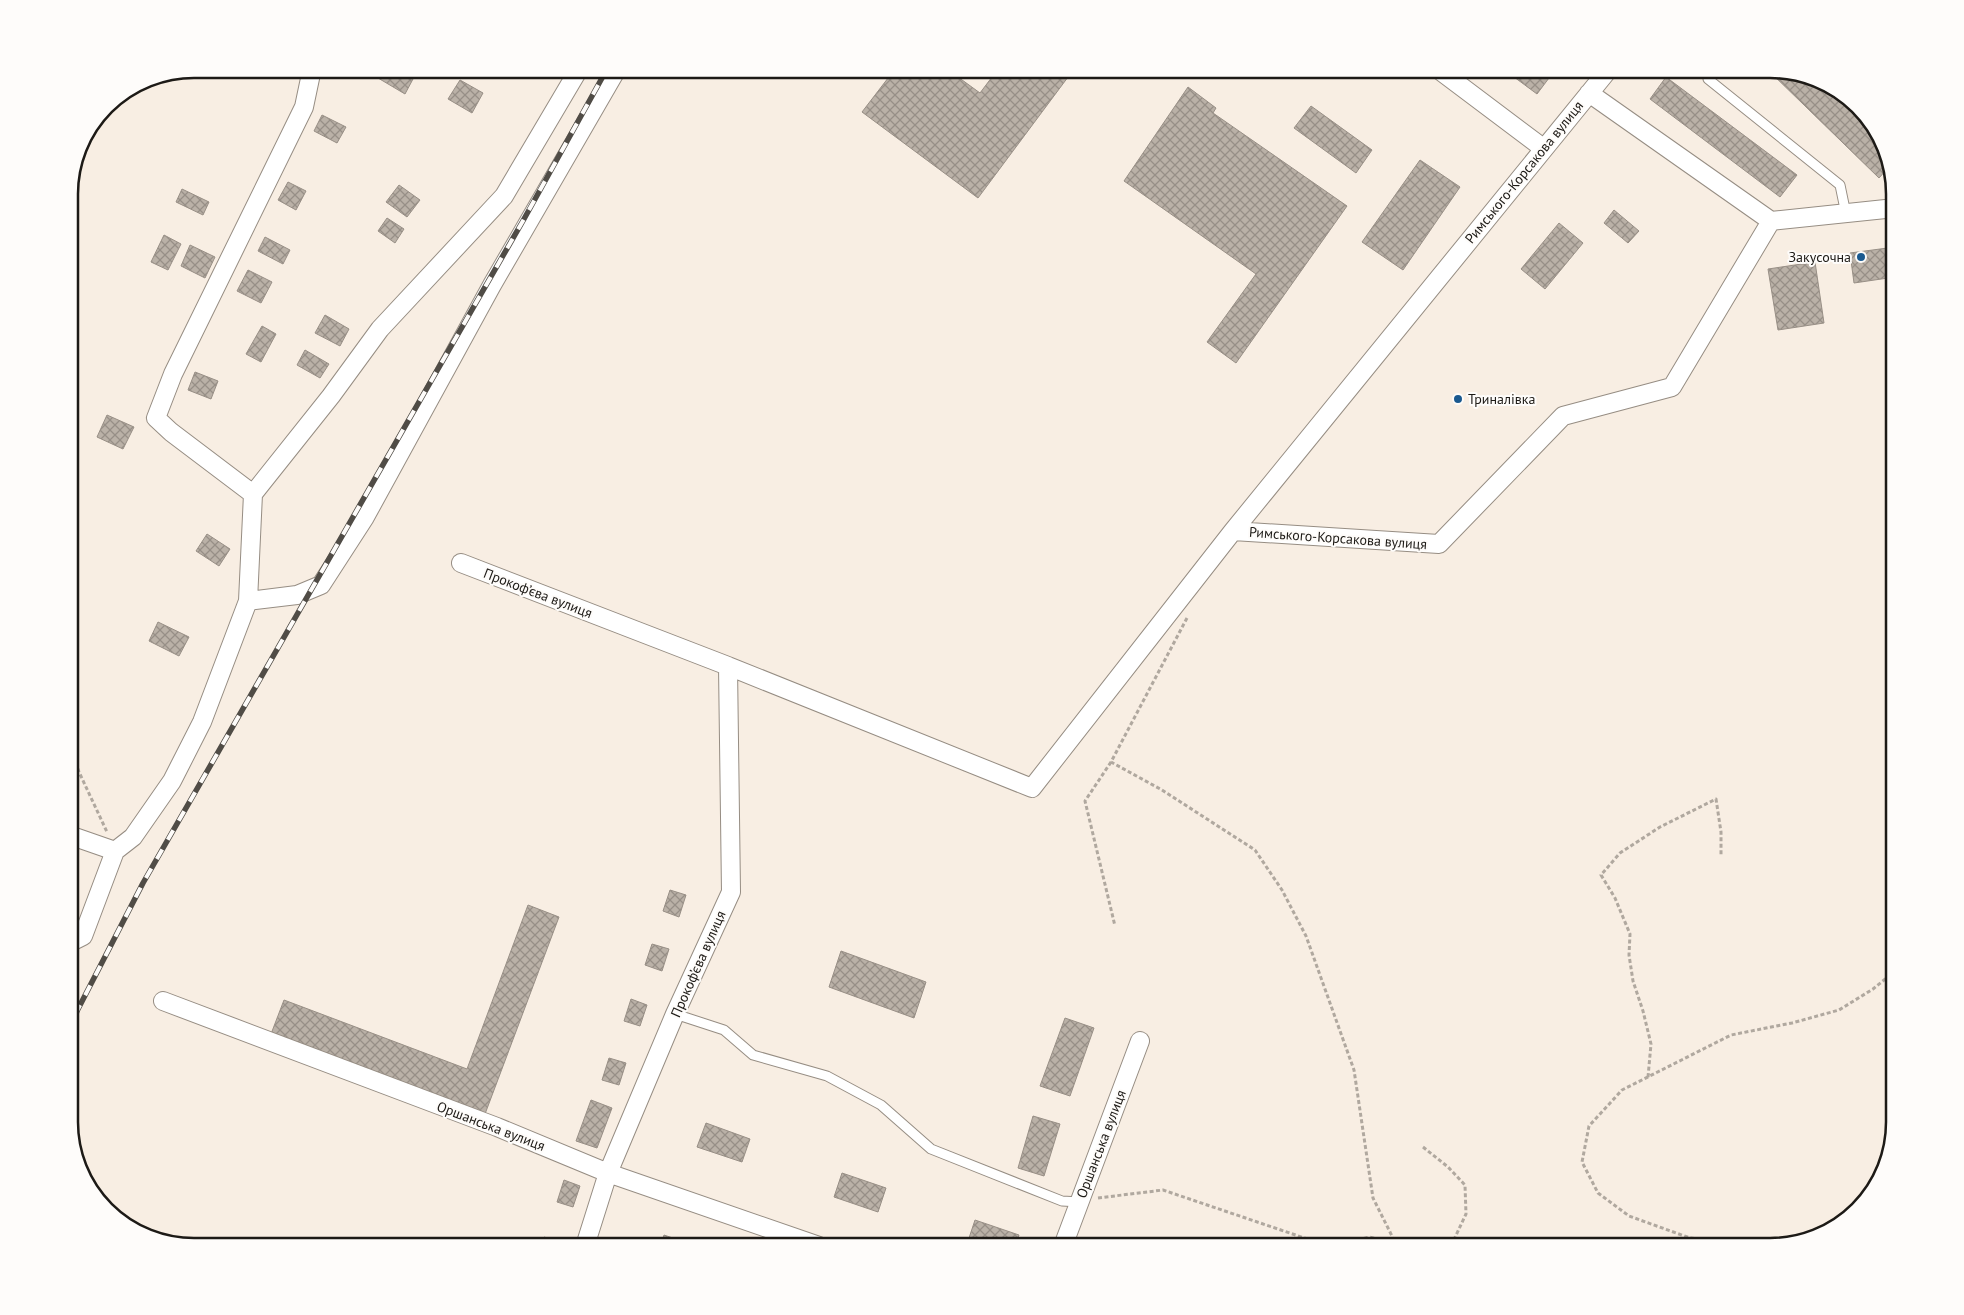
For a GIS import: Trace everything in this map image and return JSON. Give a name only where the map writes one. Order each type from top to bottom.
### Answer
[{"type":"street","points":[[253,494],[171,432],[156,418],[173,374],[304,107],[310,78]]},
{"type":"street","points":[[78,938],[83,936],[115,851],[132,837],[172,782],[202,722],[248,601],[253,494],[331,396],[380,329],[504,196],[574,78]]},
{"type":"street","points":[[248,601],[297,595],[321,584],[365,517],[492,285],[612,78]]},
{"type":"street","points":[[1450,78],[1543,148]]},
{"type":"street","name":"Римського-Корсакова вулиця","points":[[1032,788],[1233,531],[1602,78]]},
{"type":"street","name":"Римського-Корсакова вулиця","points":[[1233,531],[1439,544],[1563,416],[1672,387],[1771,222],[1589,93]]},
{"type":"street","points":[[1771,222],[1886,209]]},
{"type":"street","name":"Прокоф’єва вулиця","points":[[461,563],[728,666],[1032,788]]},
{"type":"street","name":"Прокоф’єва вулиця","points":[[587,1238],[608,1172],[675,1014],[731,892],[728,666]]},
{"type":"street","points":[[78,838],[115,851]]},
{"type":"street","name":"Оршанська вулиця","points":[[163,1001],[497,1127],[608,1172],[796,1238]]},
{"type":"street","name":"Оршанська вулиця","points":[[1067,1238],[1140,1041]]},
{"type":"lane","points":[[1710,78],[1708,80],[1840,185],[1846,214]]},
{"type":"lane","points":[[675,1014],[724,1030],[753,1055],[827,1076],[881,1105],[932,1149],[1062,1201],[1080,1202]]},
{"type":"path","points":[[1115,926],[1086,801],[1111,762],[1192,612]]},
{"type":"path","points":[[1111,762],[1162,790],[1255,850],[1282,890],[1306,936],[1354,1070],[1373,1198],[1393,1238]]},
{"type":"path","points":[[78,769],[115,851]]},
{"type":"path","points":[[1648,1077],[1650,1044],[1644,1011],[1633,980],[1629,955],[1630,934],[1615,898],[1601,874],[1620,853],[1660,827],[1716,799],[1721,832],[1721,855]]},
{"type":"path","points":[[1690,1238],[1630,1216],[1598,1193],[1582,1162],[1589,1126],[1622,1090],[1731,1035],[1792,1024],[1839,1010],[1874,989],[1886,979]]},
{"type":"path","points":[[1423,1147],[1448,1167],[1465,1185],[1466,1214],[1455,1238]]},
{"type":"path","points":[[1080,1202],[1112,1195],[1163,1190],[1304,1238]]},
{"type":"building","points":[[378,78],[413,79],[405,94]]},
{"type":"building","points":[[888,78],[959,78],[980,93],[991,78],[1067,78],[978,198],[862,112]]},
{"type":"building","points":[[1515,78],[1549,78],[1537,94]]},
{"type":"building","points":[[1665,78],[1667,78],[1797,175],[1780,197],[1650,99]]},
{"type":"building","points":[[1776,78],[1786,78],[1822,89],[1847,106],[1858,117],[1875,142],[1884,172],[1879,178]]},
{"type":"building","points":[[460,80],[483,93],[472,113],[448,99]]},
{"type":"building","points":[[1188,87],[1216,108],[1213,113],[1347,206],[1236,363],[1207,342],[1256,274],[1124,181]]},
{"type":"building","points":[[1311,106],[1372,150],[1356,173],[1294,128]]},
{"type":"building","points":[[322,115],[346,127],[337,143],[314,131]]},
{"type":"building","points":[[1420,160],[1460,187],[1403,270],[1362,242]]},
{"type":"building","points":[[288,182],[306,191],[296,210],[278,200]]},
{"type":"building","points":[[399,185],[420,200],[407,217],[386,202]]},
{"type":"building","points":[[182,189],[209,202],[203,215],[176,202]]},
{"type":"building","points":[[1614,210],[1639,231],[1628,243],[1604,223]]},
{"type":"building","points":[[387,218],[404,229],[395,243],[378,231]]},
{"type":"building","points":[[1559,223],[1583,243],[1545,289],[1521,269]]},
{"type":"building","points":[[164,235],[181,244],[168,270],[151,262]]},
{"type":"building","points":[[265,237],[290,250],[283,264],[258,251]]},
{"type":"building","points":[[190,245],[215,257],[205,278],[181,266]]},
{"type":"building","points":[[1886,248],[1886,278],[1854,283],[1850,253]]},
{"type":"building","points":[[1815,262],[1824,323],[1778,330],[1768,269]]},
{"type":"building","points":[[248,270],[272,282],[261,303],[237,291]]},
{"type":"building","points":[[325,315],[349,329],[340,346],[315,333]]},
{"type":"building","points":[[262,326],[276,334],[261,362],[246,354]]},
{"type":"building","points":[[305,350],[329,364],[320,378],[297,365]]},
{"type":"building","points":[[195,372],[218,381],[211,399],[188,390]]},
{"type":"building","points":[[107,415],[134,427],[123,449],[97,437]]},
{"type":"building","points":[[207,534],[230,549],[219,566],[196,551]]},
{"type":"building","points":[[158,622],[189,637],[179,656],[149,641]]},
{"type":"building","points":[[670,890],[686,895],[679,917],[663,911]]},
{"type":"building","points":[[528,905],[559,917],[485,1114],[271,1034],[284,1000],[467,1069]]},
{"type":"building","points":[[652,944],[669,949],[662,971],[645,965]]},
{"type":"building","points":[[841,951],[926,982],[914,1018],[829,987]]},
{"type":"building","points":[[631,999],[647,1005],[640,1026],[624,1021]]},
{"type":"building","points":[[1065,1018],[1094,1028],[1070,1096],[1040,1086]]},
{"type":"building","points":[[609,1058],[626,1063],[619,1085],[602,1080]]},
{"type":"building","points":[[591,1100],[612,1108],[597,1148],[576,1141]]},
{"type":"building","points":[[1033,1116],[1060,1124],[1044,1176],[1018,1168]]},
{"type":"building","points":[[706,1123],[750,1139],[742,1162],[697,1147]]},
{"type":"building","points":[[842,1173],[886,1188],[878,1212],[834,1197]]},
{"type":"building","points":[[564,1180],[580,1186],[573,1207],[557,1202]]},
{"type":"building","points":[[975,1220],[1019,1235],[1018,1238],[969,1238]]},
{"type":"railway","points":[[78,1009],[143,883],[524,219],[602,78]]},
{"type":"place","name":"Закусочна","points":[[1861,257]]},
{"type":"place","name":"Триналівка","points":[[1458,399]]}]
